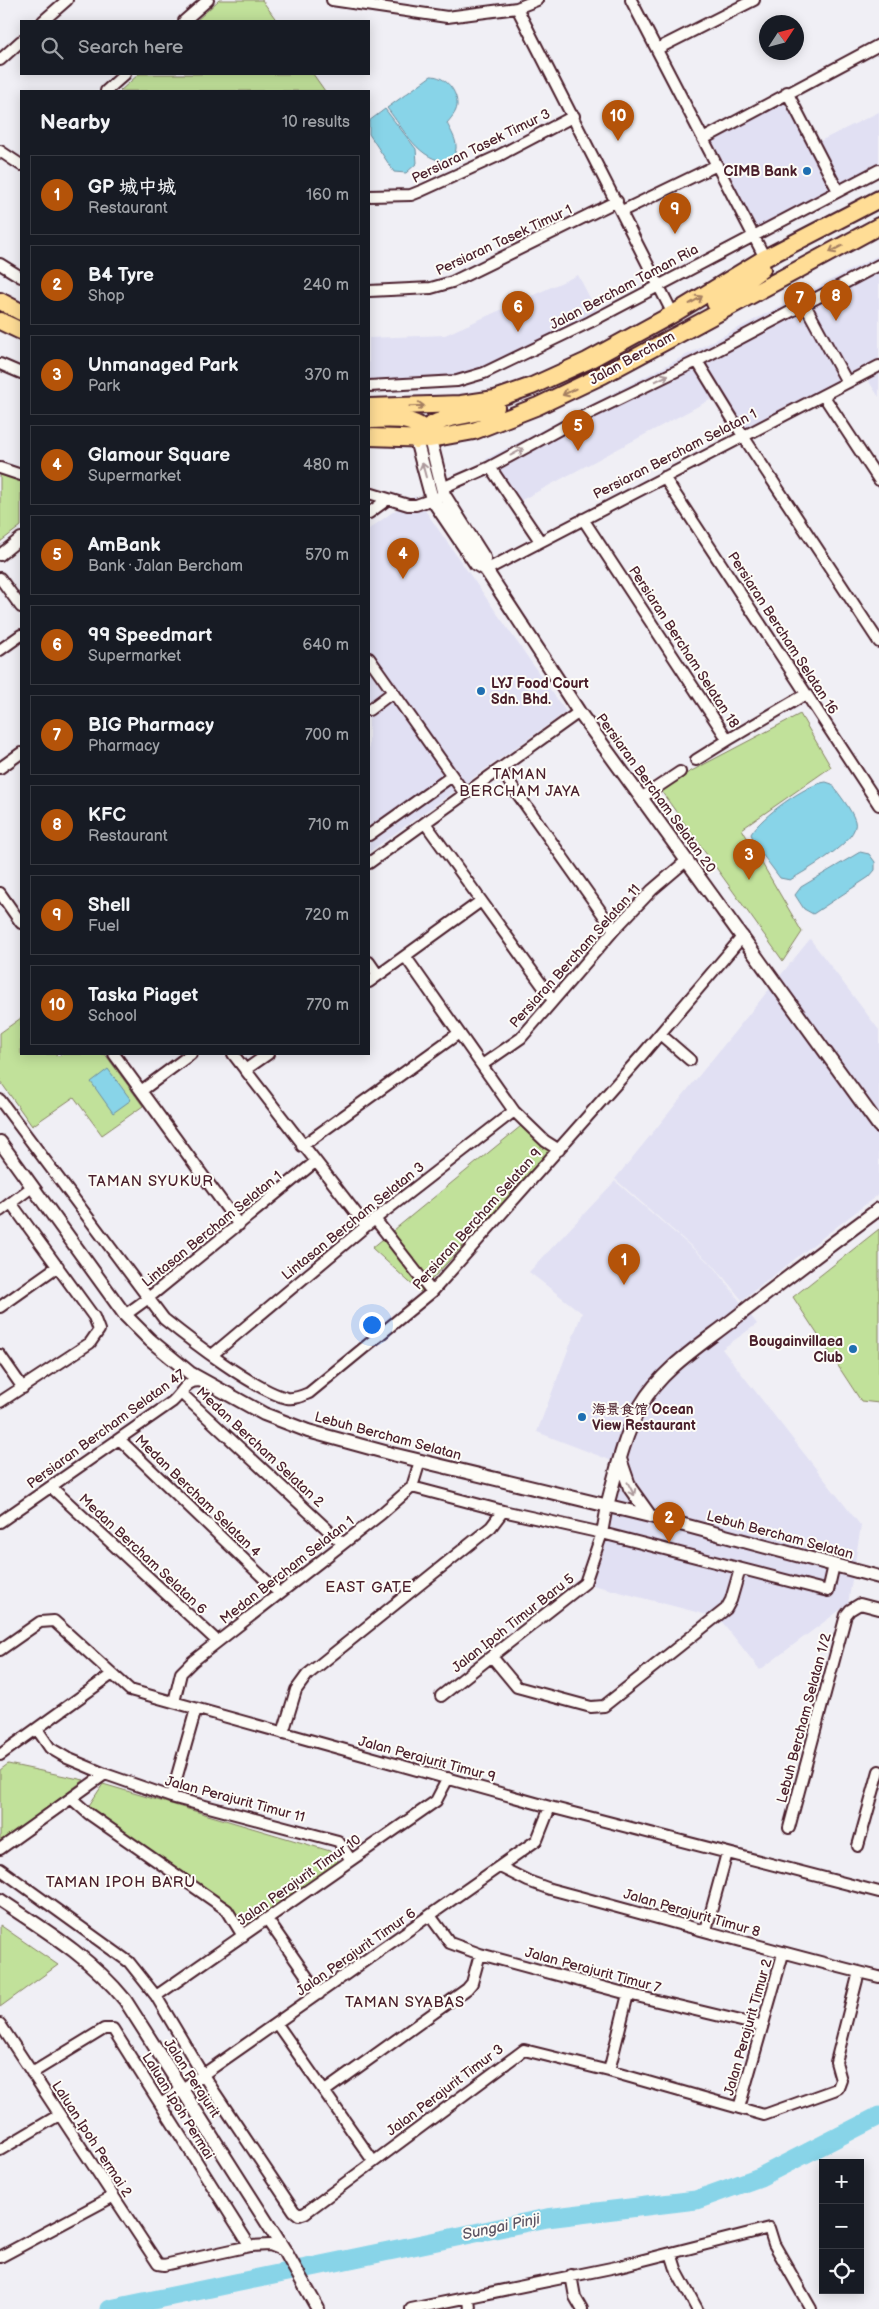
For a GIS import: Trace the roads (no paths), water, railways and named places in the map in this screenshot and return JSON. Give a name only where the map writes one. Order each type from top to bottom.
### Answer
[{"type":"main road","name":"Jalan Bercham","points":[[370,407],[461,404],[495,399],[532,386],[587,361],[673,314],[765,258],[879,199]]},
{"type":"main road","name":"Jalan Bercham","points":[[370,437],[423,436],[474,431],[538,406],[604,375],[879,226]]},
{"type":"main road","points":[[681,332],[693,317],[757,274],[764,266],[765,258]]},
{"type":"main road","points":[[0,301],[20,311]]},
{"type":"main road","points":[[0,322],[20,331]]},
{"type":"main road","points":[[370,420],[408,421],[423,436],[443,420],[487,411],[515,399],[532,386]]},
{"type":"street","points":[[44,20],[67,0]]},
{"type":"street","points":[[185,20],[208,0]]},
{"type":"street","points":[[332,0],[371,3],[447,17],[517,8],[537,0]]},
{"type":"street","points":[[630,0],[765,258]]},
{"type":"street","points":[[657,49],[754,0]]},
{"type":"street","points":[[517,8],[574,116],[673,314]]},
{"type":"street","points":[[0,60],[20,42]]},
{"type":"street","points":[[703,139],[787,92],[879,45]]},
{"type":"street","points":[[107,90],[124,75]]},
{"type":"street","points":[[787,92],[838,190]]},
{"type":"street","name":"Persiaran Tasek Timur 3","points":[[370,196],[411,195],[498,156],[574,116]]},
{"type":"street","points":[[0,151],[20,164]]},
{"type":"street","points":[[622,211],[716,165]]},
{"type":"street","name":"Jalan Bercham Taman Ria","points":[[370,386],[457,382],[470,378],[590,322],[754,234],[879,170]]},
{"type":"street","name":"Persiaran Tasek Timur 1","points":[[370,291],[431,288],[452,282],[617,201]]},
{"type":"street","points":[[0,264],[20,276]]},
{"type":"street","points":[[370,493],[416,505],[879,265]]},
{"type":"street","points":[[804,303],[847,382]]},
{"type":"street","points":[[697,361],[743,436],[879,642]]},
{"type":"street","points":[[0,364],[20,373]]},
{"type":"street","name":"Persiaran Bercham Selatan 1","points":[[486,570],[879,366]]},
{"type":"street","points":[[823,395],[879,480]]},
{"type":"street","points":[[423,436],[439,494],[476,564],[486,570]]},
{"type":"street","points":[[490,467],[540,541]]},
{"type":"street","points":[[0,468],[20,475]]},
{"type":"street","name":"Persiaran Bercham Selatan 16","points":[[664,477],[879,805]]},
{"type":"street","points":[[370,512],[388,499]]},
{"type":"street","name":"Persiaran Bercham Selatan 18","points":[[583,519],[728,740],[806,694]]},
{"type":"street","points":[[0,555],[20,539]]},
{"type":"street","name":"Persiaran Bercham Selatan 20","points":[[486,570],[579,712],[879,1126]]},
{"type":"street","points":[[0,578],[20,606]]},
{"type":"street","points":[[0,650],[20,636]]},
{"type":"street","points":[[370,659],[465,794]]},
{"type":"street","points":[[370,709],[393,692]]},
{"type":"street","points":[[370,862],[579,712]]},
{"type":"street","points":[[696,760],[728,740]]},
{"type":"street","points":[[0,768],[20,756]]},
{"type":"street","points":[[500,769],[614,930]]},
{"type":"street","points":[[641,798],[680,772]]},
{"type":"street","points":[[370,834],[452,776]]},
{"type":"street","points":[[425,823],[553,1000]]},
{"type":"street","name":"Persiaran Bercham Selatan 11","points":[[482,1066],[520,1038],[614,930],[652,890],[686,860]]},
{"type":"street","points":[[0,893],[20,922]]},
{"type":"street","points":[[370,981],[481,901]]},
{"type":"street","name":"Persiaran Bercham Selatan 9","points":[[0,1100],[147,1299],[164,1319],[212,1355],[263,1387],[287,1398],[299,1398],[310,1393],[432,1292],[559,1150],[742,936]]},
{"type":"street","points":[[405,956],[514,1112],[559,1150]]},
{"type":"street","points":[[370,963],[378,975]]},
{"type":"street","points":[[302,1146],[459,1033]]},
{"type":"street","points":[[660,1034],[690,1060]]},
{"type":"street","points":[[115,1055],[239,1224]]},
{"type":"street","points":[[141,1091],[190,1055]]},
{"type":"street","points":[[234,1055],[302,1146],[366,1226]]},
{"type":"street","points":[[245,1070],[267,1055]]},
{"type":"street","name":"Lintasan Bercham Selatan 3","points":[[212,1355],[375,1218],[514,1112]]},
{"type":"street","name":"Lebuh Bercham Selatan","points":[[0,1142],[125,1315],[180,1365],[204,1382],[264,1414],[308,1431],[420,1461],[650,1516],[879,1577]]},
{"type":"street","name":"Lintasan Bercham Selatan 1","points":[[125,1315],[315,1162]]},
{"type":"street","points":[[0,1211],[32,1187]]},
{"type":"street","points":[[0,1402],[90,1343],[98,1335],[99,1326],[58,1266],[11,1203]]},
{"type":"street","points":[[607,1506],[619,1458],[642,1405],[662,1378],[698,1347],[879,1209]]},
{"type":"street","points":[[375,1218],[432,1292]]},
{"type":"street","points":[[0,1308],[58,1266]]},
{"type":"street","points":[[0,1355],[23,1388]]},
{"type":"street","points":[[180,1365],[186,1378],[182,1390]]},
{"type":"street","name":"Persiaran Bercham Selatan 47","points":[[0,1522],[172,1402],[182,1390],[196,1380],[204,1382]]},
{"type":"street","name":"Medan Bercham Selatan 2","points":[[182,1390],[342,1543]]},
{"type":"street","name":"Medan Bercham Selatan 4","points":[[119,1439],[279,1594]]},
{"type":"street","points":[[619,1458],[630,1488],[650,1516]]},
{"type":"street","points":[[420,1461],[412,1487],[503,1511],[602,1532],[828,1591],[834,1565]]},
{"type":"street","name":"Medan Bercham Selatan 6","points":[[51,1487],[217,1641]]},
{"type":"street","name":"Medan Bercham Selatan 1","points":[[174,1702],[181,1673],[217,1641],[381,1514],[412,1487]]},
{"type":"street","name":"Jalan Ipoh Timur Baru 5","points":[[441,1696],[493,1658],[586,1583],[602,1532],[607,1506]]},
{"type":"street","points":[[283,1733],[296,1690],[307,1675],[491,1527],[503,1511]]},
{"type":"street","points":[[493,1658],[517,1687],[591,1707],[604,1706],[726,1609],[731,1600],[740,1569]]},
{"type":"street","name":"Lebuh Bercham Selatan 1/2","points":[[789,1828],[846,1615],[860,1604],[879,1609]]},
{"type":"street","name":"Jalan Perajurit Timur 9","points":[[0,1650],[40,1622],[49,1620],[58,1624],[111,1675],[130,1690],[550,1807],[879,1892]]},
{"type":"street","points":[[0,1755],[111,1675]]},
{"type":"street","points":[[171,1798],[196,1709]]},
{"type":"street","name":"Jalan Perajurit Timur 11","points":[[37,1729],[50,1748],[67,1758],[105,1774],[171,1798],[338,1841],[351,1860]]},
{"type":"street","points":[[858,1846],[875,1804],[879,1771]]},
{"type":"street","points":[[0,1849],[105,1774]]},
{"type":"street","name":"Jalan Perajurit Timur 10","points":[[156,1996],[436,1801],[448,1778]]},
{"type":"street","points":[[72,1799],[89,1814],[227,1910],[243,1936]]},
{"type":"street","name":"Jalan Perajurit Timur 6","points":[[161,2104],[431,1917],[539,1838],[550,1807]]},
{"type":"street","points":[[706,1930],[727,1853]]},
{"type":"street","name":"Jalan Perajurit Timur 8","points":[[500,1867],[528,1881],[550,1888],[706,1930],[783,1954],[879,1977]]},
{"type":"street","points":[[0,1868],[129,1962],[156,1996],[203,2075]]},
{"type":"street","name":"Jalan Perajurit","points":[[0,1900],[54,1935],[108,1979],[125,2000],[285,2251],[315,2305]]},
{"type":"street","name":"Jalan Perajurit Timur 7","points":[[431,1917],[450,1943],[480,1954],[628,1994],[762,2026]]},
{"type":"street","points":[[267,1919],[319,1994]]},
{"type":"street","points":[[325,2091],[467,1989],[472,1983],[480,1954]]},
{"type":"street","name":"Jalan Perajurit Timur 2","points":[[739,2108],[783,1954]]},
{"type":"street","name":"Jalan Perajurit Timur 3","points":[[203,2075],[294,2211],[299,2215],[305,2213],[520,2051],[529,2050],[764,2115],[834,2090],[840,2084],[836,2062],[859,1972]]},
{"type":"street","points":[[609,2071],[628,1994]]},
{"type":"street","name":"Laluan Ipoh Permai 2","points":[[0,2024],[3,2035],[32,2073],[156,2262],[164,2265],[250,2246]]},
{"type":"street","points":[[277,2024],[373,2161]]},
{"type":"street","name":"Laluan Ipoh Permai","points":[[32,2073],[104,2029],[110,2028],[115,2032],[250,2246]]},
{"type":"street","points":[[0,2150],[59,2115]]},
{"type":"street","points":[[0,2257],[112,2197]]},
{"type":"street","points":[[411,2309],[470,2304],[572,2275],[671,2253],[769,2228],[774,2244],[811,2309]]},
{"type":"street","points":[[250,2246],[270,2245],[285,2251]]},
{"type":"street","points":[[671,2253],[677,2272],[697,2309]]},
{"type":"street","points":[[572,2275],[575,2297],[582,2309]]},
{"type":"water","points":[[431,76],[441,79],[450,85],[457,100],[456,111],[447,123],[454,137],[456,147],[449,161],[439,160],[421,150],[413,143],[387,108]]},
{"type":"water","points":[[385,109],[416,149],[417,163],[406,173],[394,172],[370,136],[370,120]]},
{"type":"water","points":[[826,782],[832,784],[848,806],[855,821],[855,829],[841,846],[819,862],[790,880],[780,878],[756,846],[751,834],[764,819],[785,802],[817,784]]},
{"type":"water","points":[[860,852],[869,854],[875,862],[875,870],[869,877],[813,914],[804,909],[795,895],[801,887]]},
{"type":"water","points":[[108,1069],[131,1100],[113,1113],[91,1082]]},
{"type":"waterway","name":"Sungai Pinji","points":[[110,2309],[547,2218],[696,2200],[760,2177],[879,2116]]},
{"type":"place","name":"Taska Piaget","points":[[618,141]]},
{"type":"place","name":"CIMB Bank","points":[[807,171]]},
{"type":"place","name":"Shell","points":[[675,234]]},
{"type":"place","name":"KFC","points":[[836,321]]},
{"type":"place","name":"BIG Pharmacy","points":[[800,323]]},
{"type":"place","name":"99 Speedmart","points":[[518,332]]},
{"type":"place","name":"AmBank","points":[[578,451]]},
{"type":"place","name":"Glamour Square","points":[[403,579]]},
{"type":"place","name":"LYJ Food Court Sdn. Bhd.","points":[[481,691]]},
{"type":"place","name":"Unmanaged Park","points":[[749,880]]},
{"type":"place","name":"GP 城中城","points":[[624,1285]]},
{"type":"place","name":"Bougainvillaea Club","points":[[853,1349]]},
{"type":"place","name":"海景食馆 Ocean View Restaurant","points":[[582,1417]]},
{"type":"place","name":"B4 Tyre","points":[[669,1543]]},
{"type":"district","name":"TAMAN BERCHAM JAYA","points":[[520,782]]},
{"type":"district","name":"TAMAN SYUKUR","points":[[151,1181]]},
{"type":"district","name":"EAST GATE","points":[[369,1587]]},
{"type":"district","name":"TAMAN IPOH BARU","points":[[121,1882]]},
{"type":"district","name":"TAMAN SYABAS","points":[[405,2002]]}]
